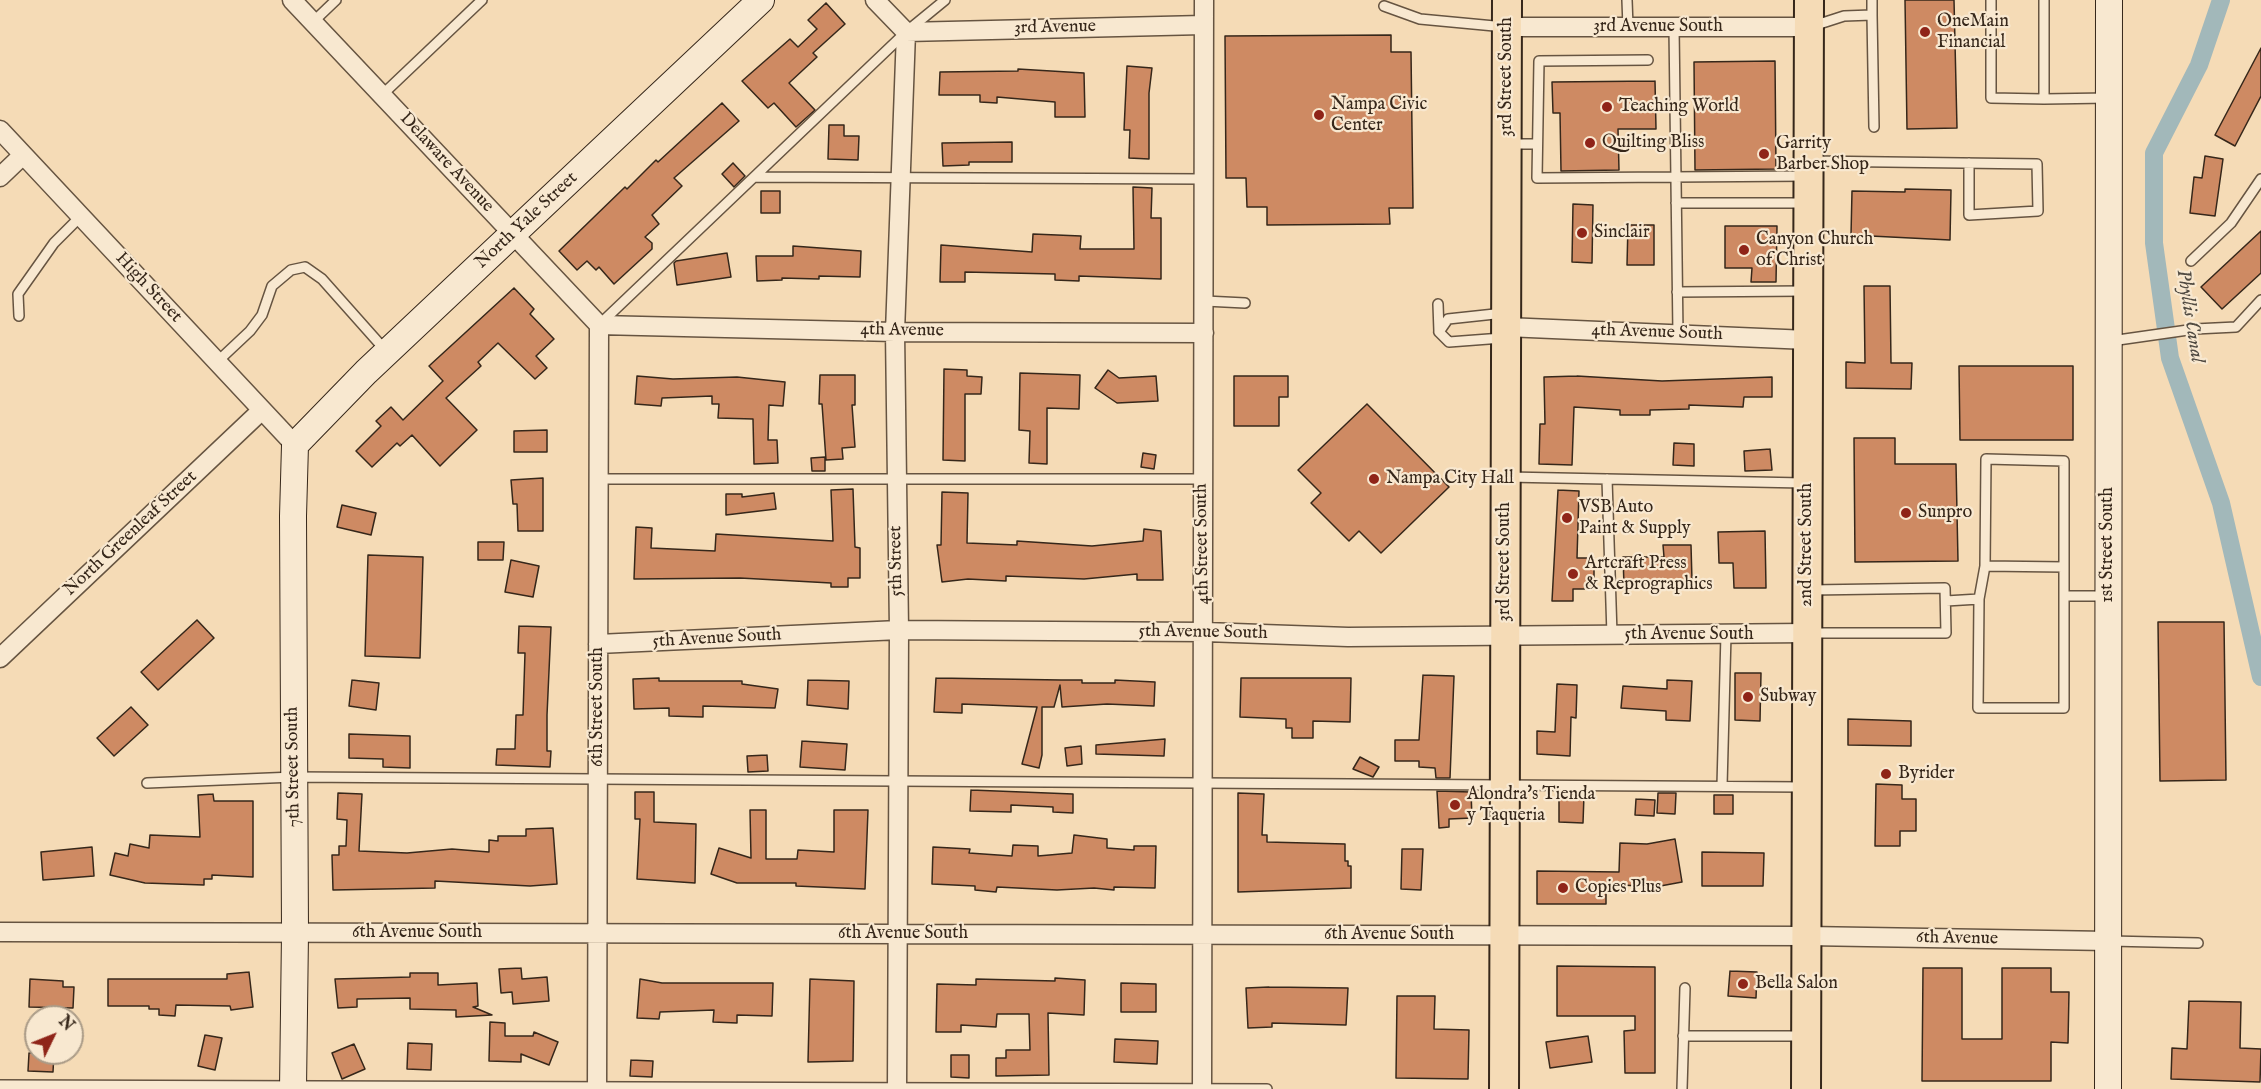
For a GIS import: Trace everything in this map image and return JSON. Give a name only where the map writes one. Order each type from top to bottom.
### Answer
[{"type":"main road","name":"North Yale Street","points":[[295,446],[387,352],[761,0]]},
{"type":"main road","name":"1st Street South","points":[[2108,1089],[2109,0]]},
{"type":"main road","name":"3rd Street South","points":[[1504,1089],[1507,13]]},
{"type":"main road","name":"2nd Street South","points":[[1806,1089],[1809,14]]},
{"type":"main road","name":"7th Street South","points":[[293,1087],[295,933],[292,527],[295,446]]},
{"type":"street","name":"Delaware Avenue","points":[[292,0],[599,325]]},
{"type":"street","points":[[875,0],[906,32]]},
{"type":"street","name":"4th Street South","points":[[1202,1088],[1202,783],[1205,632],[1202,479],[1205,301],[1204,0]]},
{"type":"street","name":"3rd Avenue South","points":[[1507,13],[1628,27],[1674,27],[1809,14]]},
{"type":"street","name":"3rd Avenue","points":[[906,32],[1203,25]]},
{"type":"street","name":"5th Street","points":[[897,1089],[898,630],[895,332],[906,32]]},
{"type":"street","name":"High Street","points":[[0,130],[295,446]]},
{"type":"street","points":[[0,177],[23,155]]},
{"type":"street","name":"4th Avenue","points":[[599,325],[895,332],[1204,333]]},
{"type":"street","name":"6th Street South","points":[[597,1088],[599,325]]},
{"type":"street","name":"4th Avenue South","points":[[1506,326],[1808,340]]},
{"type":"street","name":"North Greenleaf Street","points":[[0,658],[262,410]]},
{"type":"street","name":"5th Avenue South","points":[[598,644],[898,630],[1205,632],[1348,637],[1807,633]]},
{"type":"street","name":"6th Avenue South","points":[[0,932],[1807,936]]},
{"type":"street","name":"6th Avenue","points":[[1807,936],[2108,941]]},
{"type":"lane","points":[[313,22],[336,0]]},
{"type":"lane","points":[[382,95],[482,0]]},
{"type":"lane","points":[[599,325],[906,32],[945,0]]},
{"type":"lane","points":[[1628,0],[1628,27]]},
{"type":"lane","points":[[1872,0],[1874,127]]},
{"type":"lane","points":[[1991,0],[1991,98],[2109,98]]},
{"type":"lane","points":[[2044,0],[2044,99]]},
{"type":"lane","points":[[1384,6],[1420,19],[1507,13]]},
{"type":"lane","points":[[1809,14],[1872,15]]},
{"type":"lane","points":[[1674,27],[1678,334]]},
{"type":"lane","points":[[1648,60],[1539,61],[1537,178],[1808,180]]},
{"type":"lane","points":[[1507,144],[1537,144]]},
{"type":"lane","points":[[1676,203],[1808,180],[1969,163],[2037,164],[2038,211],[1969,215],[1969,163]]},
{"type":"lane","points":[[754,177],[1204,179]]},
{"type":"lane","points":[[2191,261],[2231,223],[2261,179]]},
{"type":"lane","points":[[19,316],[18,294],[54,243],[81,216]]},
{"type":"lane","points":[[217,362],[250,331],[261,315],[272,286],[291,270],[305,267],[322,279],[387,352]]},
{"type":"lane","points":[[1677,292],[1808,291]]},
{"type":"lane","points":[[2108,342],[2180,331],[2236,327],[2261,300]]},
{"type":"lane","points":[[1205,301],[1245,303]]},
{"type":"lane","points":[[1438,304],[1439,332],[1449,342],[1506,326]]},
{"type":"lane","points":[[1439,332],[1448,319],[1506,326]]},
{"type":"lane","points":[[1986,459],[2064,461],[2064,708],[1978,708],[1979,599],[1984,566],[1986,459]]},
{"type":"lane","points":[[1506,477],[1808,483]]},
{"type":"lane","points":[[599,479],[896,481],[1202,479]]},
{"type":"lane","points":[[1607,479],[1612,635]]},
{"type":"lane","points":[[1984,566],[2064,567]]},
{"type":"lane","points":[[1807,590],[1946,588],[1946,633],[1807,633]]},
{"type":"lane","points":[[2064,596],[2108,596]]},
{"type":"lane","points":[[1946,601],[1979,599]]},
{"type":"lane","points":[[1722,786],[1726,634]]},
{"type":"lane","points":[[147,783],[294,777],[598,781],[1807,787]]},
{"type":"lane","points":[[2108,941],[2198,943]]},
{"type":"lane","points":[[1682,1089],[1685,988]]},
{"type":"lane","points":[[1683,1036],[1806,1036]]},
{"type":"lane","points":[[0,1084],[293,1087],[1267,1089]]},
{"type":"building","points":[[1905,0],[1954,0],[1957,128],[1907,129]]},
{"type":"building","points":[[826,3],[845,24],[813,53],[817,57],[789,83],[815,110],[796,127],[774,103],[768,108],[742,81],[790,39],[798,47],[817,29],[808,20]]},
{"type":"building","name":"Nampa Civic Center","points":[[1391,35],[1391,52],[1411,52],[1413,208],[1389,208],[1390,224],[1267,225],[1267,207],[1247,207],[1246,178],[1226,178],[1225,36]]},
{"type":"building","points":[[2261,48],[2261,96],[2235,146],[2215,135]]},
{"type":"building","points":[[1775,61],[1776,169],[1695,170],[1694,62]]},
{"type":"building","points":[[1127,66],[1152,68],[1149,93],[1149,159],[1129,158],[1130,130],[1124,130]]},
{"type":"building","points":[[1018,69],[1084,73],[1085,117],[1055,117],[1055,102],[997,97],[997,103],[980,102],[980,95],[939,95],[940,72],[1018,71]]},
{"type":"building","points":[[1655,81],[1656,129],[1618,129],[1619,170],[1561,171],[1560,113],[1553,113],[1552,82]]},
{"type":"building","points":[[722,103],[739,121],[674,178],[682,186],[652,215],[659,224],[645,237],[652,243],[652,249],[614,284],[599,267],[596,270],[587,261],[577,270],[559,251],[625,187],[627,189],[656,160],[658,162]]},
{"type":"building","points":[[829,125],[844,125],[844,136],[859,136],[858,160],[828,159]]},
{"type":"building","points":[[1012,142],[1012,162],[969,162],[969,165],[943,166],[942,143]]},
{"type":"building","points":[[2205,156],[2223,159],[2215,216],[2190,213],[2194,177],[2202,178]]},
{"type":"building","points":[[733,163],[745,176],[734,187],[722,174]]},
{"type":"building","points":[[1133,187],[1152,188],[1151,218],[1161,218],[1161,279],[1079,276],[1079,281],[1055,280],[1055,274],[965,272],[965,282],[940,282],[941,245],[1032,252],[1033,234],[1081,236],[1080,249],[1134,249]]},
{"type":"building","points":[[1905,189],[1951,190],[1950,240],[1851,235],[1852,191],[1905,192]]},
{"type":"building","points":[[761,191],[780,191],[780,213],[761,213]]},
{"type":"building","name":"Sinclair","points":[[1573,204],[1593,205],[1592,263],[1572,262]]},
{"type":"building","points":[[1628,225],[1654,225],[1654,265],[1627,265]]},
{"type":"building","points":[[1725,226],[1777,226],[1776,282],[1751,282],[1752,268],[1725,268]]},
{"type":"building","points":[[2261,231],[2261,273],[2222,309],[2201,287]]},
{"type":"building","points":[[793,246],[861,251],[860,277],[819,276],[819,279],[782,278],[782,280],[757,281],[756,256],[793,256]]},
{"type":"building","points":[[727,253],[731,277],[677,285],[674,263],[676,261]]},
{"type":"building","points":[[1864,286],[1890,286],[1891,363],[1912,363],[1911,389],[1846,388],[1846,362],[1865,363]]},
{"type":"building","points":[[514,288],[534,309],[530,314],[554,339],[536,356],[547,368],[535,379],[498,343],[478,362],[481,366],[446,398],[477,430],[440,466],[412,435],[400,446],[397,443],[372,467],[356,451],[381,426],[376,421],[391,407],[403,420],[443,381],[429,366]]},
{"type":"building","points":[[1959,366],[2073,366],[2073,440],[1960,440]]},
{"type":"building","points":[[944,369],[967,370],[967,376],[982,377],[981,394],[965,394],[965,461],[943,460]]},
{"type":"building","points":[[1108,370],[1119,378],[1156,376],[1158,401],[1117,403],[1095,388]]},
{"type":"building","points":[[1020,373],[1080,375],[1079,409],[1047,408],[1047,464],[1029,463],[1030,431],[1019,430]]},
{"type":"building","points":[[820,375],[855,375],[855,405],[852,405],[855,447],[842,448],[843,459],[826,460],[822,404],[819,404]]},
{"type":"building","points":[[637,376],[673,379],[737,377],[785,382],[783,406],[769,405],[768,440],[777,440],[778,463],[754,464],[753,419],[718,418],[719,404],[712,404],[712,396],[662,398],[661,406],[635,404]]},
{"type":"building","points":[[1234,376],[1288,376],[1288,397],[1279,397],[1279,426],[1234,426]]},
{"type":"building","points":[[1577,376],[1662,381],[1772,377],[1772,397],[1744,397],[1743,407],[1689,405],[1689,409],[1650,410],[1650,415],[1620,415],[1620,410],[1574,407],[1572,465],[1539,464],[1540,424],[1545,424],[1544,377]]},
{"type":"building","name":"Nampa City Hall","points":[[1367,404],[1449,487],[1381,553],[1359,531],[1349,541],[1311,503],[1321,493],[1298,470]]},
{"type":"building","points":[[547,430],[547,452],[514,452],[514,431]]},
{"type":"building","name":"Sunpro","points":[[1854,438],[1895,438],[1895,464],[1956,464],[1958,561],[1855,562]]},
{"type":"building","points":[[1674,443],[1694,444],[1694,466],[1673,465]]},
{"type":"building","points":[[1770,449],[1772,470],[1745,471],[1744,451]]},
{"type":"building","points":[[1143,453],[1156,455],[1154,469],[1141,467]]},
{"type":"building","points":[[825,457],[825,471],[812,471],[811,458]]},
{"type":"building","points":[[543,478],[543,531],[518,531],[517,504],[513,504],[511,480]]},
{"type":"building","points":[[853,489],[855,547],[860,548],[860,578],[848,578],[848,587],[831,587],[831,583],[740,578],[634,579],[636,527],[652,528],[651,548],[715,551],[716,534],[833,541],[831,490]]},
{"type":"building","points":[[1558,490],[1579,491],[1577,558],[1594,558],[1594,589],[1573,589],[1573,601],[1552,601]]},
{"type":"building","points":[[942,492],[968,493],[967,543],[1017,545],[1017,541],[1092,546],[1143,541],[1144,529],[1161,531],[1163,580],[1137,580],[1137,574],[1084,579],[1006,576],[1006,581],[968,579],[942,582],[937,545],[941,545]]},
{"type":"building","points":[[774,493],[776,509],[726,515],[726,494],[742,494],[742,497]]},
{"type":"building","points":[[342,505],[376,513],[371,535],[337,527]]},
{"type":"building","points":[[1765,531],[1766,588],[1734,588],[1733,563],[1719,563],[1718,532]]},
{"type":"building","points":[[478,542],[504,542],[503,560],[478,560]]},
{"type":"building","points":[[1663,545],[1691,545],[1692,581],[1624,585],[1623,557],[1664,557]]},
{"type":"building","points":[[368,555],[423,557],[420,658],[365,656]]},
{"type":"building","points":[[511,560],[539,566],[533,597],[505,592]]},
{"type":"building","points":[[197,620],[214,638],[158,690],[141,672]]},
{"type":"building","points":[[2158,622],[2224,622],[2226,780],[2160,781]]},
{"type":"building","points":[[519,626],[551,627],[547,715],[547,751],[551,751],[550,767],[496,765],[497,749],[515,749],[516,715],[523,715],[525,653],[518,653]]},
{"type":"building","name":"Subway","points":[[1735,673],[1761,673],[1760,721],[1735,720]]},
{"type":"building","points":[[1423,675],[1454,676],[1450,778],[1436,778],[1435,768],[1419,767],[1419,761],[1395,761],[1395,740],[1419,740]]},
{"type":"building","points":[[659,678],[659,681],[742,681],[742,684],[778,689],[775,708],[703,706],[703,717],[669,716],[669,708],[634,709],[633,679]]},
{"type":"building","points":[[936,678],[1082,680],[1082,683],[1115,683],[1115,680],[1155,682],[1154,706],[1107,704],[1062,707],[1060,685],[1054,707],[1042,707],[1042,755],[1039,768],[1022,764],[1037,707],[962,704],[962,713],[934,712]]},
{"type":"building","points":[[1241,678],[1351,678],[1350,722],[1313,721],[1313,738],[1292,738],[1292,728],[1286,728],[1286,719],[1240,717]]},
{"type":"building","points":[[352,680],[379,683],[376,710],[349,706]]},
{"type":"building","points":[[808,680],[849,681],[848,709],[807,705]]},
{"type":"building","points":[[1667,680],[1692,681],[1690,721],[1666,720],[1666,711],[1621,708],[1623,686],[1667,689]]},
{"type":"building","points":[[1557,684],[1577,685],[1576,718],[1571,717],[1570,756],[1537,754],[1537,731],[1555,732]]},
{"type":"building","points":[[131,707],[148,725],[114,756],[97,738]]},
{"type":"building","points":[[1848,719],[1911,721],[1911,746],[1848,745]]},
{"type":"building","points":[[349,734],[410,736],[410,768],[383,767],[383,759],[349,758]]},
{"type":"building","points":[[1165,739],[1164,756],[1096,754],[1096,745]]},
{"type":"building","points":[[802,741],[847,744],[845,770],[800,767]]},
{"type":"building","points":[[1081,746],[1082,764],[1067,766],[1065,748]]},
{"type":"building","points":[[767,755],[768,771],[748,772],[747,756]]},
{"type":"building","points":[[1360,757],[1379,767],[1373,777],[1353,769]]},
{"type":"building","points":[[1876,784],[1902,785],[1902,799],[1916,799],[1916,831],[1900,831],[1900,846],[1875,846]]},
{"type":"building","points":[[971,790],[1073,794],[1073,813],[1053,812],[1053,807],[1011,805],[1011,812],[970,811]]},
{"type":"building","name":"Alondra's Tienda y Taqueria","points":[[1437,791],[1471,792],[1472,818],[1449,819],[1449,827],[1439,828]]},
{"type":"building","points":[[635,792],[654,792],[654,822],[696,824],[695,883],[637,879],[640,819],[635,819]]},
{"type":"building","points":[[338,793],[362,794],[359,851],[407,853],[452,849],[489,852],[489,840],[498,841],[498,836],[526,836],[526,829],[553,828],[557,884],[530,886],[435,881],[435,888],[333,890],[332,855],[339,855],[339,846],[346,846],[347,820],[337,819]]},
{"type":"building","points":[[1238,793],[1264,794],[1262,835],[1267,835],[1267,842],[1345,844],[1345,861],[1348,861],[1348,866],[1351,866],[1351,888],[1238,892]]},
{"type":"building","points":[[1658,793],[1676,793],[1675,814],[1657,813]]},
{"type":"building","points":[[213,794],[214,801],[253,801],[253,877],[212,875],[212,879],[204,879],[204,885],[145,883],[110,875],[115,853],[128,856],[130,844],[149,848],[150,835],[200,837],[198,795]]},
{"type":"building","points":[[1559,795],[1584,795],[1583,823],[1559,822]]},
{"type":"building","points":[[1714,795],[1733,795],[1733,814],[1714,814]]},
{"type":"building","points":[[1636,799],[1655,800],[1654,816],[1635,815]]},
{"type":"building","points":[[750,810],[766,810],[766,859],[797,859],[798,850],[834,852],[834,810],[868,810],[865,889],[796,886],[796,883],[737,883],[711,874],[719,848],[751,858]]},
{"type":"building","points":[[1074,835],[1107,839],[1107,848],[1134,850],[1134,846],[1156,846],[1155,888],[1114,887],[1114,890],[1094,888],[1057,890],[997,887],[996,892],[975,890],[975,886],[932,884],[933,847],[970,849],[969,853],[1012,856],[1013,845],[1038,846],[1038,856],[1072,853]]},
{"type":"building","points":[[1675,839],[1682,882],[1655,887],[1606,884],[1606,904],[1537,904],[1537,871],[1619,872],[1620,843],[1647,844]]},
{"type":"building","points":[[92,847],[94,876],[43,880],[41,852]]},
{"type":"building","points":[[1402,849],[1423,849],[1421,890],[1401,889]]},
{"type":"building","points":[[1702,852],[1764,853],[1763,886],[1702,886]]},
{"type":"building","points":[[1557,966],[1655,967],[1655,1073],[1625,1073],[1624,1031],[1635,1030],[1635,1016],[1557,1016]]},
{"type":"building","points":[[521,968],[522,979],[547,977],[549,1001],[513,1004],[512,992],[501,993],[499,969]]},
{"type":"building","points":[[1923,968],[1962,968],[1962,1039],[2002,1039],[2002,968],[2051,968],[2051,992],[2069,992],[2068,1043],[2051,1042],[2051,1081],[1922,1081]]},
{"type":"building","name":"Bella Salon","points":[[1730,971],[1757,972],[1756,998],[1728,996]]},
{"type":"building","points":[[249,972],[253,1007],[231,1010],[230,1006],[176,1005],[175,1016],[159,1015],[159,1009],[149,1009],[149,1006],[108,1006],[108,979],[227,979],[227,974]]},
{"type":"building","points":[[410,973],[438,973],[438,985],[477,983],[478,1006],[473,1007],[492,1015],[456,1017],[456,1010],[410,1009],[410,998],[357,999],[357,1007],[338,1008],[335,979],[410,977]]},
{"type":"building","points":[[1055,978],[1085,980],[1084,1015],[1048,1013],[1049,1075],[996,1076],[996,1058],[1006,1058],[1006,1050],[1030,1050],[1029,1014],[997,1014],[996,1027],[961,1025],[961,1032],[936,1032],[937,984],[976,985],[976,979],[1055,981]]},
{"type":"building","points":[[30,979],[63,981],[63,987],[74,987],[73,1005],[29,1005]]},
{"type":"building","points":[[640,979],[662,983],[773,983],[772,1016],[737,1015],[737,1023],[713,1022],[714,1010],[660,1012],[659,1019],[637,1018]]},
{"type":"building","points":[[810,979],[854,981],[853,1061],[808,1062]]},
{"type":"building","points":[[1121,983],[1156,984],[1156,1012],[1121,1012]]},
{"type":"building","points":[[1246,988],[1348,988],[1346,1025],[1272,1023],[1272,1027],[1248,1028]]},
{"type":"building","points":[[1397,996],[1435,996],[1434,1029],[1469,1030],[1468,1079],[1396,1078]]},
{"type":"building","points":[[2189,1001],[2241,1002],[2240,1048],[2261,1049],[2260,1082],[2171,1079],[2172,1048],[2187,1049]]},
{"type":"building","points":[[490,1022],[505,1023],[505,1036],[533,1036],[534,1032],[558,1042],[549,1065],[521,1054],[521,1062],[489,1061]]},
{"type":"building","points":[[205,1035],[222,1038],[215,1070],[198,1066]]},
{"type":"building","points":[[1588,1036],[1592,1062],[1550,1068],[1546,1042]]},
{"type":"building","points":[[1115,1039],[1158,1041],[1157,1064],[1114,1062]]},
{"type":"building","points":[[408,1043],[432,1044],[431,1070],[407,1069]]},
{"type":"building","points":[[354,1044],[365,1069],[342,1079],[332,1053]]},
{"type":"building","points":[[951,1055],[969,1055],[969,1078],[951,1077]]},
{"type":"building","points":[[631,1060],[653,1061],[652,1077],[630,1076]]},
{"type":"building","points":[[28,1065],[53,1065],[53,1072],[28,1071]]},
{"type":"waterway","name":"Phyllis Canal","points":[[2221,0],[2199,65],[2154,153],[2154,243],[2170,358],[2221,503],[2261,677]]},
{"type":"place","name":"OneMain Financial","points":[[1925,32]]},
{"type":"place","name":"Teaching World","points":[[1607,107]]},
{"type":"place","name":"Nampa Civic Center","points":[[1319,115]]},
{"type":"place","name":"Quilting Bliss","points":[[1590,143]]},
{"type":"place","name":"Garrity Barber Shop","points":[[1764,154]]},
{"type":"place","name":"Sinclair","points":[[1582,233]]},
{"type":"place","name":"Canyon Church of Christ","points":[[1744,250]]},
{"type":"place","name":"Nampa City Hall","points":[[1374,479]]},
{"type":"place","name":"Sunpro","points":[[1906,513]]},
{"type":"place","name":"VSB Auto Paint & Supply","points":[[1567,518]]},
{"type":"place","name":"Artcraft Press & Reprographics","points":[[1573,574]]},
{"type":"place","name":"Subway","points":[[1748,697]]},
{"type":"place","name":"Byrider","points":[[1886,774]]},
{"type":"place","name":"Alondra's Tienda y Taqueria","points":[[1455,805]]},
{"type":"place","name":"Copies Plus","points":[[1563,888]]},
{"type":"place","name":"Bella Salon","points":[[1743,984]]}]
